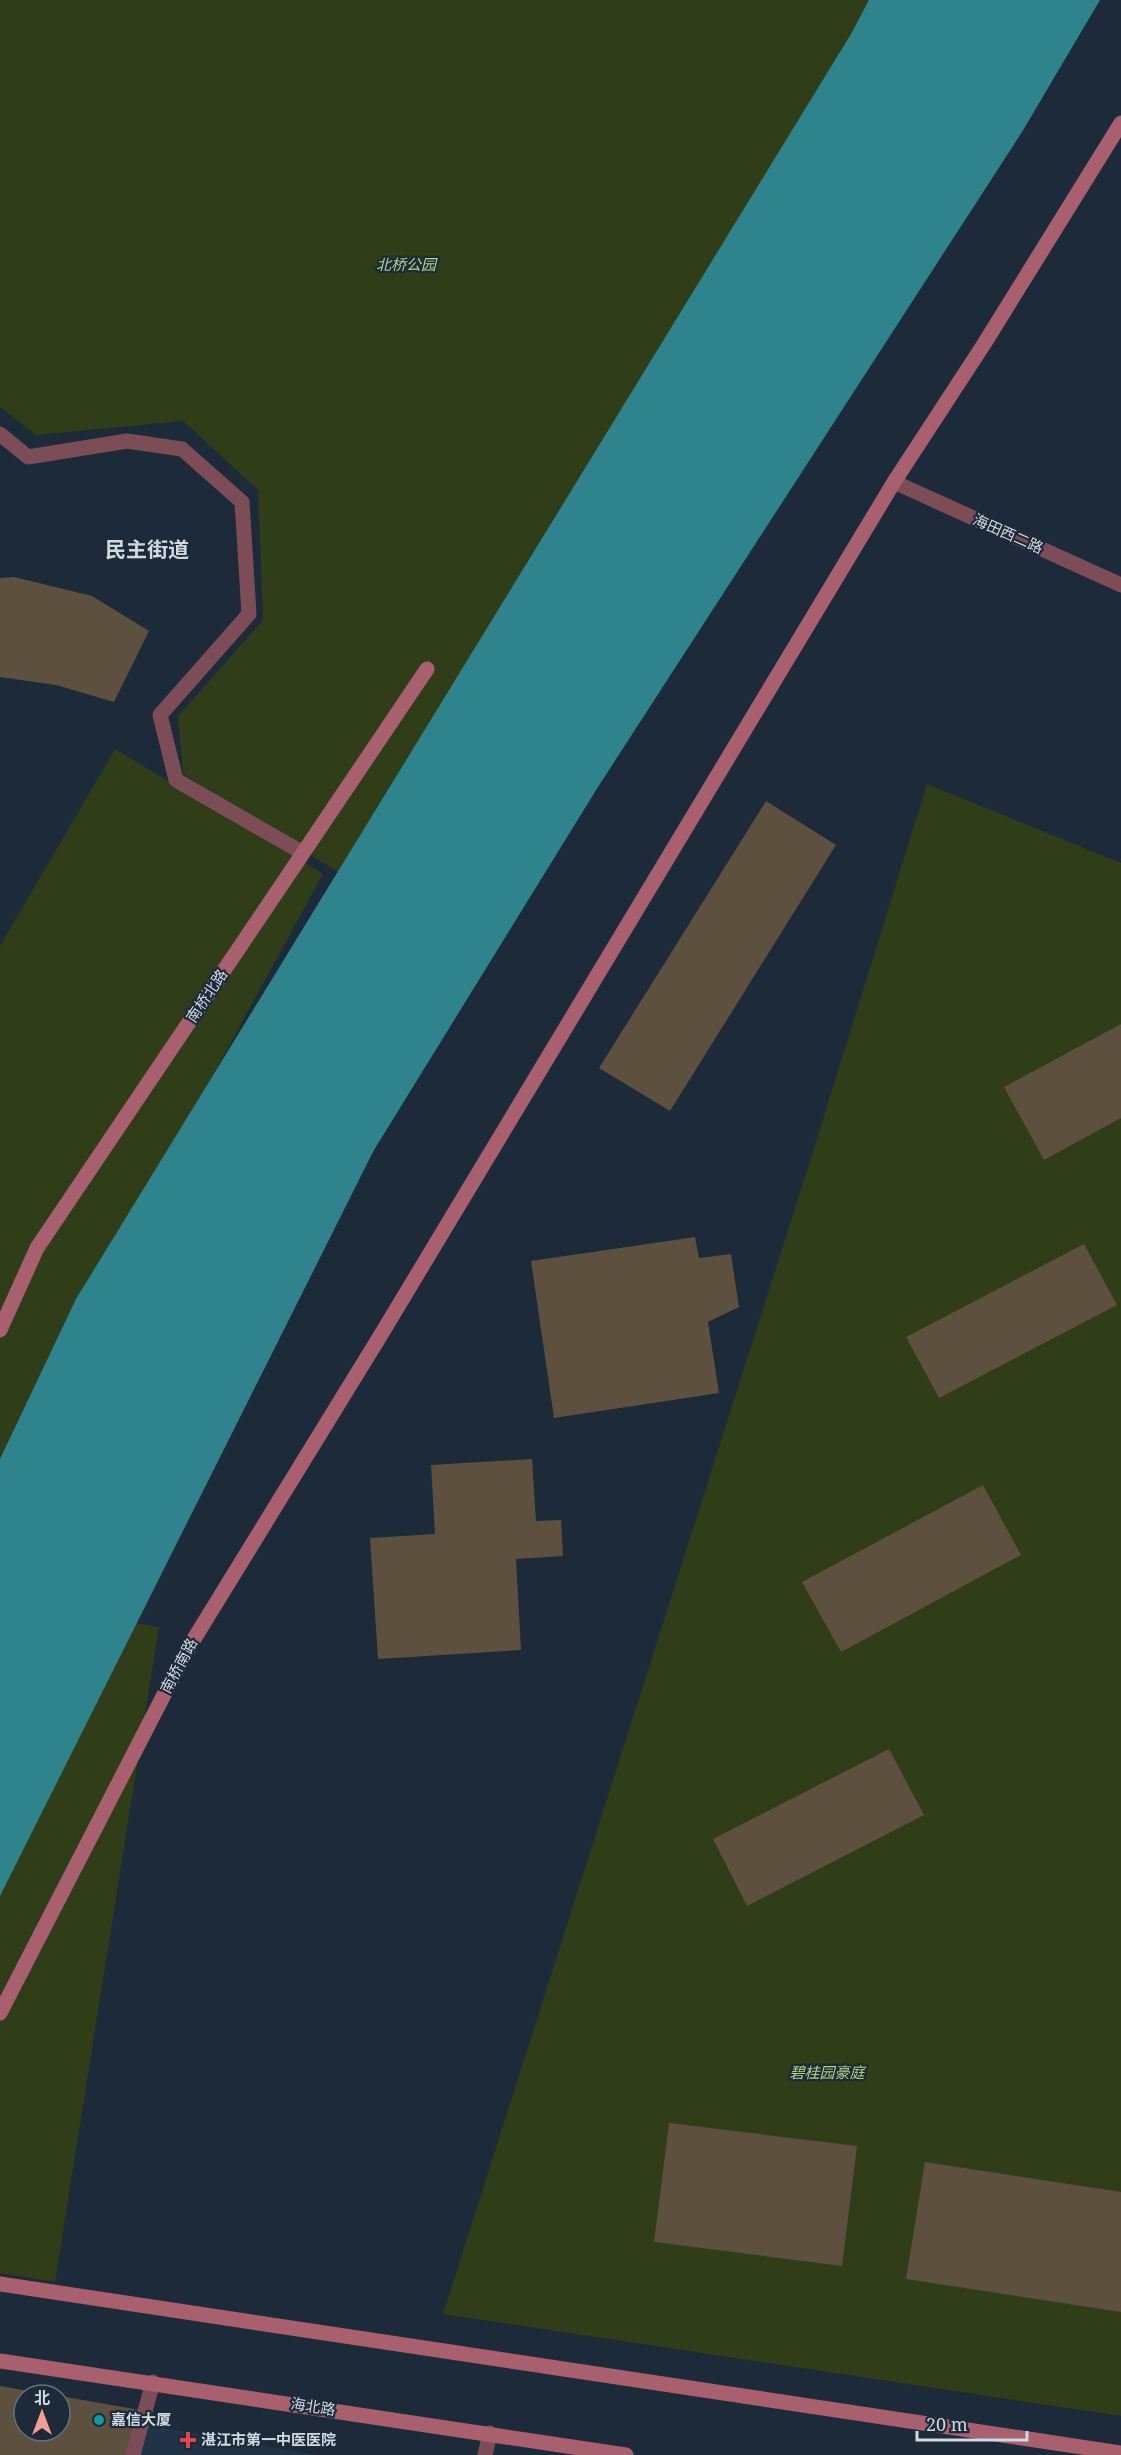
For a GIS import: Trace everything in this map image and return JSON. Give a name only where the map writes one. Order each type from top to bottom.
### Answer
[{"type":"street","name":"南桥南路","points":[[0,2013],[186,1652],[382,1333],[894,482],[984,344],[1121,123]]},
{"type":"street","points":[[0,434],[28,457],[127,441],[182,449],[242,502],[249,614],[160,715],[176,780],[303,853]]},
{"type":"street","name":"海田西二路","points":[[894,482],[1121,585]]},
{"type":"street","name":"南桥北路","points":[[0,1329],[37,1248],[427,669]]},
{"type":"street","points":[[0,2284],[1121,2453]]},
{"type":"street","name":"海北路","points":[[0,2361],[153,2382],[626,2455]]},
{"type":"street","points":[[133,2455],[153,2382]]},
{"type":"street","points":[[485,2455],[490,2433]]},
{"type":"shaded area","points":[[869,0],[1100,0],[1022,132],[598,787],[374,1150],[0,1896],[0,1459],[76,1299],[851,34]]},
{"type":"shaded area","name":"湛江市第一中医医院","points":[[147,2425],[318,2455],[139,2455]]},
{"type":"green space","name":"北桥公园","points":[[0,0],[876,0],[344,876],[183,774],[178,716],[263,620],[258,490],[183,421],[36,435],[0,407]]},
{"type":"green space","points":[[115,749],[323,874],[0,1465],[0,946]]},
{"type":"green space","name":"碧桂园豪庭","points":[[927,784],[1121,863],[1121,2416],[443,2314],[810,1161]]},
{"type":"green space","points":[[103,1618],[159,1627],[55,2282],[0,2273],[0,1819]]},
{"type":"building","points":[[14,577],[92,596],[149,631],[114,702],[56,685],[0,677],[0,578]]},
{"type":"building","points":[[766,801],[836,845],[670,1111],[599,1068]]},
{"type":"building","points":[[1121,1024],[1121,1118],[1044,1160],[1004,1087]]},
{"type":"building","points":[[695,1237],[699,1258],[731,1254],[739,1307],[708,1322],[719,1393],[554,1418],[531,1261]]},
{"type":"building","points":[[1084,1244],[1117,1305],[939,1398],[906,1337]]},
{"type":"building","points":[[532,1459],[536,1521],[561,1520],[563,1556],[516,1559],[521,1650],[378,1659],[370,1538],[435,1534],[431,1465]]},
{"type":"building","points":[[983,1485],[1021,1555],[841,1652],[802,1582]]},
{"type":"building","points":[[889,1749],[924,1815],[747,1906],[713,1839]]},
{"type":"building","points":[[669,2123],[857,2146],[842,2266],[654,2242]]},
{"type":"building","points":[[925,2162],[1121,2192],[1121,2312],[906,2279]]},
{"type":"building","name":"嘉信大厦","points":[[0,2386],[12,2388],[12,2443],[72,2443],[72,2398],[140,2410],[127,2455],[0,2455]]},
{"type":"place","name":"嘉信大厦","points":[[99,2420]]},
{"type":"place","name":"湛江市第一中医医院","points":[[188,2440]]},
{"type":"district","name":"民主街道","points":[[147,550]]}]
